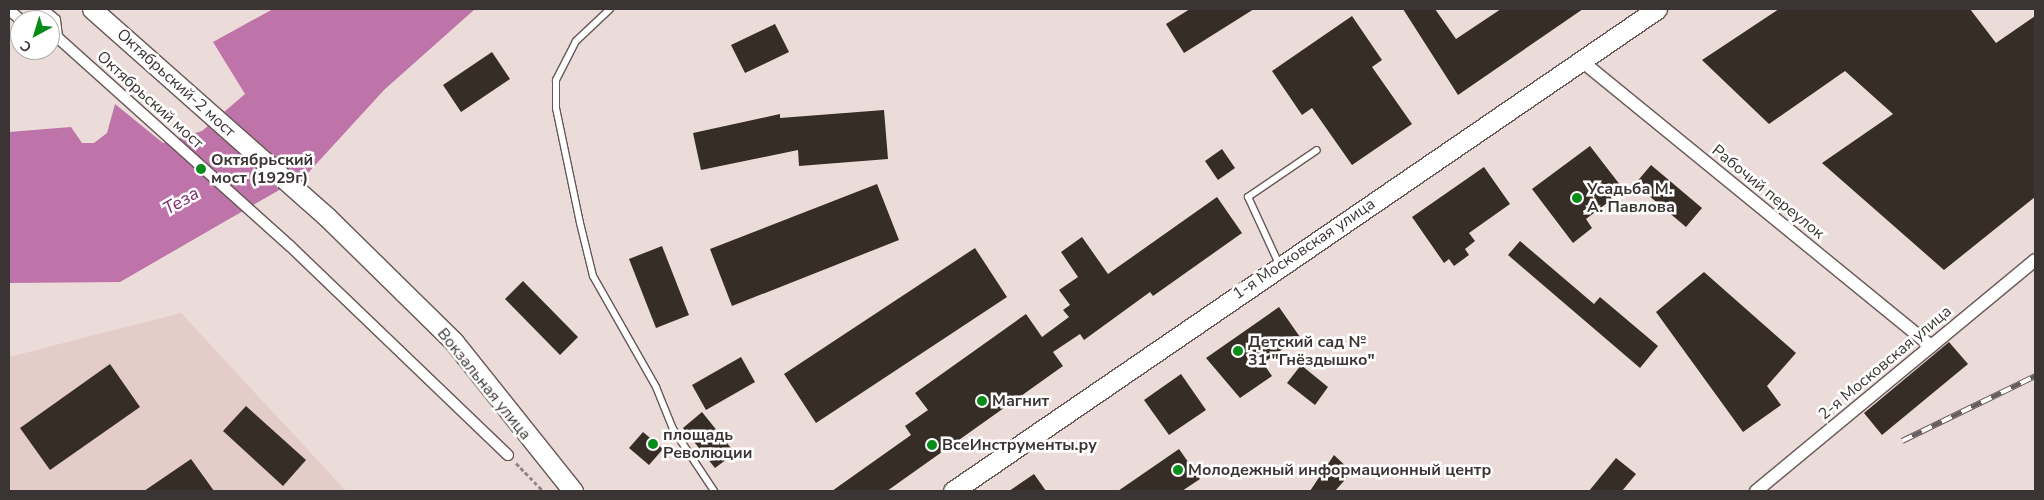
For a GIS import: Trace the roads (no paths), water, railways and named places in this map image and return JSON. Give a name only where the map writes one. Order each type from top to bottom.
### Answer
[{"type":"main road","name":"Октябрьский-2 мост","points":[[92,9],[327,217]]},
{"type":"main road","name":"1-я Московская улица","points":[[953,491],[1279,265],[1584,62],[1656,9]]},
{"type":"main road","name":"Вокзальная улица","points":[[327,217],[454,342],[572,491]]},
{"type":"street","name":"Октябрьский мост","points":[[60,42],[290,246],[508,455]]},
{"type":"street","name":"Рабочий переулок","points":[[1584,62],[1931,346]]},
{"type":"street","name":"2-я Московская улица","points":[[1756,491],[2035,260]]},
{"type":"lane","points":[[610,9],[576,41],[556,80],[556,108],[580,223],[593,276],[656,387],[673,429],[714,491]]},
{"type":"lane","points":[[1279,265],[1248,197],[1317,150]]},
{"type":"water","name":"Теза","points":[[273,9],[475,9],[384,90],[307,174],[120,282],[9,283],[9,132],[71,127],[82,143],[94,143],[107,133],[115,104],[163,143],[202,131],[245,94],[213,42]]},
{"type":"railway","points":[[1902,441],[2035,376]]},
{"type":"place","name":"Октябрьский мост (1929г)","points":[[201,169]]},
{"type":"place","name":"Усадьба М. А. Павлова","points":[[1577,198]]},
{"type":"place","name":"Детский сад № 31 \"Гнёздышко\"","points":[[1238,351]]},
{"type":"place","name":"Магнит","points":[[982,401]]},
{"type":"place","name":"площадь Революции","points":[[653,444]]},
{"type":"place","name":"ВсеИнструменты.ру","points":[[932,445]]},
{"type":"place","name":"Молодежный информационный центр","points":[[1178,470]]}]
